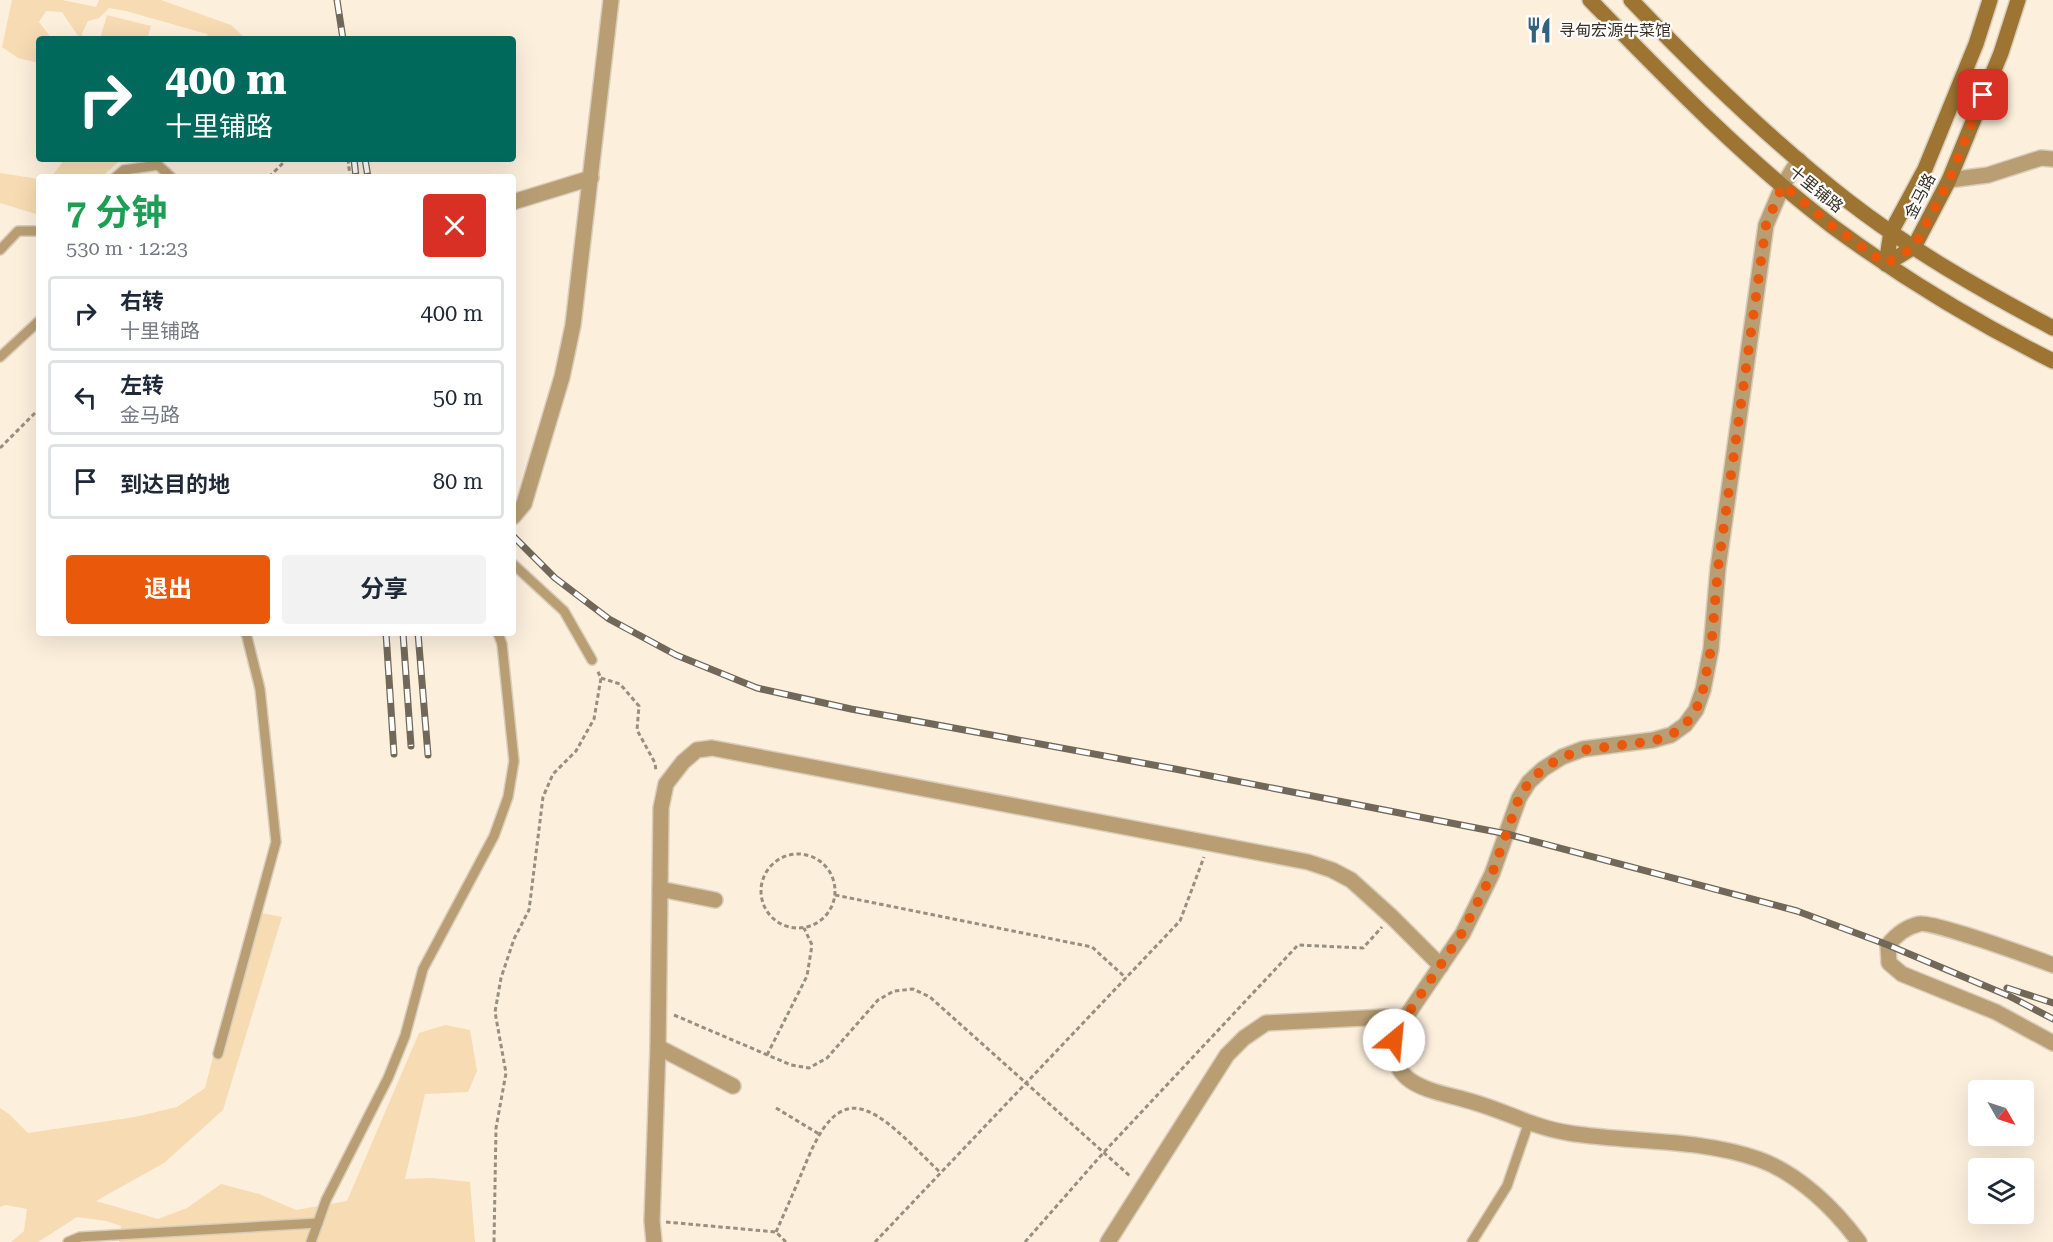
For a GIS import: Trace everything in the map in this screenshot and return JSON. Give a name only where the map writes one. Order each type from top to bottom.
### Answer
[{"type":"main road","name":"十里铺路","points":[[1590,0],[1706,118],[1831,225],[1886,264],[1977,319],[2053,361]]},
{"type":"main road","name":"十里铺路","points":[[1630,0],[1726,97],[1849,202],[1914,247],[2053,328]]},
{"type":"main road","name":"金马路","points":[[1886,264],[1892,232],[1925,169],[1976,44],[1990,0]]},
{"type":"main road","name":"金马路","points":[[1914,247],[1949,180],[2001,53],[2018,0]]},
{"type":"main road","points":[[1886,264],[1914,247]]},
{"type":"street","points":[[516,513],[524,504],[562,377],[573,326],[611,0]]},
{"type":"street","points":[[1949,180],[1988,175],[2042,158],[2053,159]]},
{"type":"street","points":[[1799,160],[1783,185],[1766,225],[1718,568],[1711,649],[1703,690],[1696,710],[1685,725],[1671,735],[1653,741],[1583,750],[1562,757],[1543,769],[1529,782],[1512,814],[1492,874],[1462,933],[1397,1030],[1394,1040],[1399,1068],[1414,1084],[1425,1090],[1474,1102],[1568,1133],[1661,1142],[1730,1152],[1760,1159],[1786,1173],[1822,1200],[1844,1221],[1859,1242]]},
{"type":"street","points":[[516,201],[591,178]]},
{"type":"street","points":[[654,1242],[652,1221],[658,1047],[661,808],[666,784],[683,762],[697,750],[712,748],[1308,862],[1332,870],[1351,880],[1441,966]]},
{"type":"street","points":[[660,889],[715,900]]},
{"type":"street","points":[[2053,965],[1921,923],[1898,934],[1888,945],[1889,963],[1902,974],[1996,1012],[2053,1043]]},
{"type":"street","points":[[1108,1242],[1227,1055],[1244,1038],[1266,1023],[1385,1017],[1404,1019]]},
{"type":"street","points":[[658,1047],[733,1086]]},
{"type":"lane","points":[[119,174],[124,170],[158,165],[168,174]]},
{"type":"lane","points":[[0,250],[18,231],[36,231]]},
{"type":"lane","points":[[0,357],[36,324]]},
{"type":"lane","points":[[516,567],[564,611],[592,660]]},
{"type":"lane","points":[[218,1054],[276,842],[260,690],[247,636]]},
{"type":"lane","points":[[311,1242],[326,1200],[388,1078],[405,1036],[423,969],[494,836],[508,797],[514,761],[502,644],[499,636]]},
{"type":"lane","points":[[1472,1242],[1508,1186],[1529,1122]]},
{"type":"lane","points":[[68,1242],[80,1237],[318,1223]]},
{"type":"path","points":[[272,174],[283,162]]},
{"type":"path","points":[[0,448],[36,412]]},
{"type":"path","points":[[494,1242],[496,1128],[506,1073],[495,1012],[501,978],[514,939],[529,909],[543,797],[553,774],[576,751],[594,719],[601,678],[592,660]]},
{"type":"path","points":[[601,678],[620,684],[639,706],[637,730],[655,763],[657,773],[666,784]]},
{"type":"path","points":[[875,1242],[1180,921],[1209,844]]},
{"type":"path","points":[[790,854],[809,855],[821,861],[830,870],[835,882],[832,907],[816,924],[804,928],[781,925],[771,918],[760,897],[760,885],[765,873],[773,863],[790,854]]},
{"type":"path","points":[[835,895],[1092,947],[1126,978]]},
{"type":"path","points":[[1025,1242],[1104,1152],[1298,945],[1363,948],[1392,917]]},
{"type":"path","points":[[766,1055],[807,975],[812,945],[804,928]]},
{"type":"path","points":[[658,1008],[790,1065],[809,1068],[827,1058],[878,1000],[894,991],[913,989],[930,997],[1143,1189]]},
{"type":"path","points":[[776,1108],[819,1134]]},
{"type":"path","points":[[776,1232],[819,1134],[835,1115],[850,1108],[865,1109],[880,1118],[941,1173]]},
{"type":"path","points":[[652,1221],[776,1232],[786,1242]]},
{"type":"shaded area","points":[[12,0],[62,0],[96,7],[99,0],[161,0],[231,25],[243,36],[207,36],[207,34],[109,8],[99,18],[88,21],[82,36],[78,36],[62,12],[46,11],[39,22],[50,36],[36,36],[36,62],[18,58],[2,47]]},
{"type":"shaded area","points":[[107,15],[151,26],[148,36],[101,36]]},
{"type":"shaded area","points":[[118,162],[104,174],[53,174],[62,163]]},
{"type":"shaded area","points":[[0,173],[36,179],[36,214],[0,203]]},
{"type":"shaded area","points":[[251,911],[282,917],[223,1110],[164,1163],[96,1201],[158,1219],[187,1208],[221,1184],[259,1194],[296,1210],[347,1201],[419,1033],[445,1025],[470,1030],[477,1071],[468,1092],[425,1094],[405,1179],[432,1178],[470,1182],[475,1242],[119,1242],[121,1226],[106,1221],[77,1217],[38,1242],[11,1242],[24,1231],[27,1209],[6,1205],[0,1207],[0,1108],[28,1133],[135,1117],[177,1107],[205,1088]]},
{"type":"railway","points":[[337,0],[343,36]]},
{"type":"railway","points":[[354,162],[356,174]]},
{"type":"railway","points":[[366,162],[368,174]]},
{"type":"railway","points":[[516,539],[555,578],[609,619],[676,655],[757,688],[851,709],[1507,834],[1797,911],[1888,945],[2009,996],[2053,1019]]},
{"type":"railway","points":[[386,636],[394,754]]},
{"type":"railway","points":[[403,636],[411,746]]},
{"type":"railway","points":[[418,636],[428,755]]},
{"type":"railway","points":[[2007,988],[2053,1003]]},
{"type":"place","name":"寻甸宏源牛菜馆","points":[[1539,30]]},
{"type":"route","points":[[1394,1040],[1397,1030],[1424,993],[1462,933],[1492,874],[1512,814],[1529,782],[1543,769],[1562,757],[1583,750],[1653,741],[1671,735],[1685,725],[1696,710],[1703,690],[1711,649],[1718,568],[1766,225],[1783,185],[1831,225],[1886,264],[1914,247],[1949,180],[1983,95]]}]
